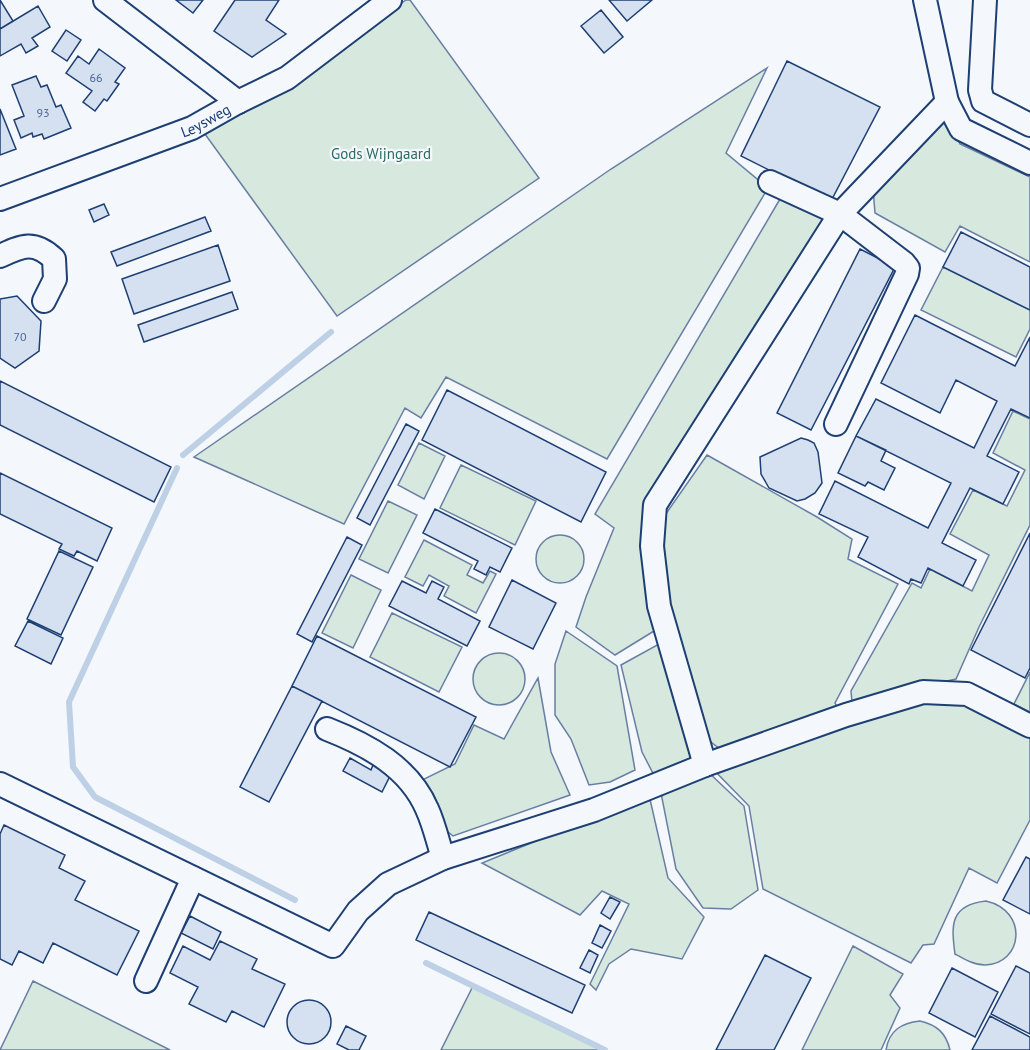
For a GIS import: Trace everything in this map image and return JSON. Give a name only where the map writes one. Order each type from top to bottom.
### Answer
[{"type":"street","points":[[105,0],[238,102]]},
{"type":"street","name":"Leysweg","points":[[0,199],[192,128],[287,78],[390,0]]},
{"type":"street","points":[[926,0],[949,107],[961,129],[1030,163]]},
{"type":"street","points":[[983,101],[980,90],[985,0]]},
{"type":"street","points":[[705,765],[659,606],[652,546],[655,505],[840,214],[949,107],[983,101],[1030,125]]},
{"type":"street","points":[[770,182],[840,214],[904,262],[908,268],[836,424]]},
{"type":"street","points":[[0,256],[30,245],[47,252],[54,259],[55,279],[44,301]]},
{"type":"street","points":[[0,784],[333,946],[358,911],[388,884],[443,858],[594,810],[705,765],[846,715],[923,692],[967,694],[1030,726]]},
{"type":"street","points":[[327,729],[364,744],[405,774],[427,807],[443,858]]},
{"type":"street","points":[[146,981],[193,878]]},
{"type":"green space","name":"Gods Wijngaard","points":[[406,0],[410,0],[539,178],[337,316],[202,130],[295,79]]},
{"type":"green space","points":[[767,68],[726,153],[768,188],[607,459],[446,377],[421,418],[405,408],[344,524],[194,457],[611,169]]},
{"type":"green space","points":[[944,115],[960,144],[1030,177],[1030,262],[960,226],[945,252],[875,213],[873,188]]},
{"type":"green space","points":[[780,199],[827,216],[646,498],[642,556],[654,631],[615,655],[576,627],[614,528],[595,514]]},
{"type":"green space","points":[[943,267],[1030,310],[1030,329],[1016,357],[921,310]]},
{"type":"green space","points":[[1013,411],[1030,419],[1030,525],[956,679],[852,702],[851,691],[912,583],[921,588],[930,569],[972,591],[989,555],[950,534],[973,490],[1007,506],[1025,470],[993,453]]},
{"type":"green space","points":[[419,443],[445,456],[424,499],[398,485]]},
{"type":"green space","points":[[707,455],[852,539],[848,559],[898,584],[835,703],[840,712],[724,752],[707,739],[664,596],[663,518]]},
{"type":"green space","points":[[461,465],[536,501],[515,545],[440,508]]},
{"type":"green space","points":[[388,501],[417,515],[388,573],[359,559]]},
{"type":"green space","points":[[555,535],[565,535],[580,545],[584,559],[583,568],[574,579],[565,583],[555,583],[540,573],[536,564],[536,554],[546,539]]},
{"type":"green space","points":[[424,540],[472,565],[467,575],[483,583],[490,571],[496,574],[476,613],[444,596],[449,586],[429,575],[423,586],[405,577]]},
{"type":"green space","points":[[351,575],[381,590],[353,648],[322,633]]},
{"type":"green space","points":[[392,613],[462,647],[439,692],[370,657]]},
{"type":"green space","points":[[566,631],[617,666],[635,770],[610,782],[589,785],[571,739],[555,715],[555,664]]},
{"type":"green space","points":[[668,639],[701,763],[657,781],[642,752],[621,665]]},
{"type":"green space","points":[[494,653],[504,653],[514,657],[521,664],[525,679],[521,694],[514,701],[504,705],[494,705],[484,701],[477,694],[473,684],[473,674],[477,664],[484,657]]},
{"type":"green space","points":[[1030,672],[1030,712],[1014,704]]},
{"type":"green space","points":[[538,678],[551,752],[570,795],[453,836],[437,823],[420,781],[455,764],[474,725],[504,739]]},
{"type":"green space","points":[[925,695],[966,697],[1030,731],[1030,820],[997,883],[969,868],[934,944],[923,945],[911,963],[763,889],[749,806],[710,766]]},
{"type":"green space","points":[[706,770],[744,806],[758,890],[731,909],[703,908],[676,869],[660,788]]},
{"type":"green space","points":[[649,795],[668,878],[704,917],[682,959],[631,949],[609,964],[596,990],[590,984],[629,904],[602,891],[580,915],[482,863]]},
{"type":"green space","points":[[986,901],[1000,907],[1009,915],[1015,925],[1016,936],[1007,956],[998,962],[981,965],[955,954],[953,934],[955,918],[959,912],[974,903]]},
{"type":"green space","points":[[853,946],[903,974],[890,995],[900,1008],[881,1050],[802,1050]]},
{"type":"green space","points":[[33,981],[170,1050],[0,1050]]},
{"type":"green space","points":[[473,986],[605,1050],[441,1050]]},
{"type":"green space","points":[[920,1021],[940,1031],[950,1050],[886,1050],[890,1037],[897,1029]]},
{"type":"building","points":[[0,0],[13,21],[0,29]]},
{"type":"building","points":[[176,0],[203,0],[193,13]]},
{"type":"building","points":[[235,0],[279,0],[266,20],[286,34],[252,57],[214,31]]},
{"type":"building","points":[[609,0],[652,0],[627,21]]},
{"type":"building","points":[[38,6],[50,27],[32,38],[38,46],[26,53],[21,44],[0,56],[0,29]]},
{"type":"building","points":[[601,10],[623,37],[604,53],[581,26]]},
{"type":"building","points":[[66,30],[81,40],[67,61],[52,51]]},
{"type":"building","points":[[99,49],[125,68],[115,82],[119,84],[107,101],[104,99],[95,111],[83,102],[92,91],[66,73],[78,56],[89,64]]},
{"type":"building","points":[[787,61],[880,107],[831,201],[741,156]]},
{"type":"building","points":[[36,76],[41,87],[47,85],[56,107],[61,105],[71,128],[44,139],[42,134],[33,137],[32,133],[21,138],[14,120],[24,116],[12,85]]},
{"type":"building","points":[[0,109],[16,149],[0,155]]},
{"type":"building","points":[[104,204],[109,215],[94,222],[89,210]]},
{"type":"building","points":[[205,217],[211,231],[117,266],[111,252]]},
{"type":"building","points":[[961,232],[1030,267],[1030,310],[943,267]]},
{"type":"building","points":[[218,245],[230,281],[134,314],[122,279]]},
{"type":"building","points":[[860,249],[895,267],[811,430],[777,413]]},
{"type":"building","points":[[232,292],[238,309],[144,342],[138,325]]},
{"type":"building","points":[[17,296],[41,321],[39,351],[15,368],[0,358],[0,299]]},
{"type":"building","points":[[915,315],[1015,366],[1030,337],[1030,418],[1011,409],[987,456],[1019,472],[1003,504],[970,488],[942,543],[976,560],[963,586],[928,568],[921,583],[911,579],[909,584],[858,557],[868,537],[819,514],[835,481],[928,528],[951,483],[856,436],[876,399],[974,448],[997,401],[956,380],[940,413],[881,383]]},
{"type":"building","points":[[0,381],[171,467],[154,502],[0,425]]},
{"type":"building","points":[[447,390],[606,472],[581,522],[422,440]]},
{"type":"building","points":[[406,424],[419,431],[370,525],[357,518]]},
{"type":"building","points":[[856,436],[886,450],[881,461],[895,468],[884,490],[868,482],[865,486],[838,473]]},
{"type":"building","points":[[801,438],[814,443],[818,452],[822,483],[815,493],[797,501],[769,488],[761,474],[760,457]]},
{"type":"building","points":[[0,473],[112,528],[97,561],[77,551],[74,556],[59,549],[62,544],[0,514]]},
{"type":"building","points":[[435,509],[512,548],[500,572],[490,567],[486,575],[474,569],[478,561],[423,533]]},
{"type":"building","points":[[1030,533],[1030,668],[1025,678],[971,650]]},
{"type":"building","points":[[347,537],[362,545],[312,642],[297,634]]},
{"type":"building","points":[[59,551],[93,567],[61,635],[27,619]]},
{"type":"building","points":[[512,580],[556,603],[533,649],[489,627]]},
{"type":"building","points":[[402,581],[426,593],[432,581],[444,587],[438,599],[480,621],[467,646],[389,606]]},
{"type":"building","points":[[28,621],[63,638],[51,664],[15,646]]},
{"type":"building","points":[[317,636],[476,717],[450,767],[292,686]]},
{"type":"building","points":[[292,686],[322,701],[269,802],[240,787]]},
{"type":"building","points":[[350,758],[371,770],[373,765],[391,774],[382,792],[343,771]]},
{"type":"building","points":[[4,825],[65,855],[59,868],[85,881],[75,900],[139,931],[117,975],[53,943],[43,963],[19,951],[12,965],[0,959],[0,834]]},
{"type":"building","points":[[1026,857],[1030,859],[1030,914],[1003,900]]},
{"type":"building","points":[[610,897],[620,902],[610,919],[601,913]]},
{"type":"building","points":[[429,912],[585,985],[572,1013],[416,940]]},
{"type":"building","points":[[190,916],[221,932],[213,949],[181,933]]},
{"type":"building","points":[[600,925],[611,931],[602,948],[592,943]]},
{"type":"building","points":[[220,941],[257,959],[252,969],[285,984],[264,1027],[232,1011],[226,1022],[189,1004],[198,987],[170,973],[183,946],[210,960]]},
{"type":"building","points":[[589,950],[598,955],[590,973],[580,968]]},
{"type":"building","points":[[765,955],[811,978],[774,1050],[716,1050]]},
{"type":"building","points":[[1016,966],[1030,973],[1030,1034],[991,1014]]},
{"type":"building","points":[[952,968],[998,992],[975,1037],[929,1013]]},
{"type":"building","points":[[309,1000],[318,1001],[325,1006],[330,1013],[330,1031],[325,1038],[318,1043],[309,1044],[300,1043],[293,1038],[288,1031],[287,1022],[288,1013],[293,1006],[300,1001]]},
{"type":"building","points":[[990,1016],[1030,1037],[1030,1050],[972,1050]]},
{"type":"building","points":[[346,1026],[366,1036],[359,1050],[349,1050],[337,1044]]},
{"type":"waterway","points":[[183,455],[331,332]]},
{"type":"waterway","points":[[177,468],[69,702],[73,767],[95,797],[295,900]]},
{"type":"waterway","points":[[426,963],[605,1050]]}]
